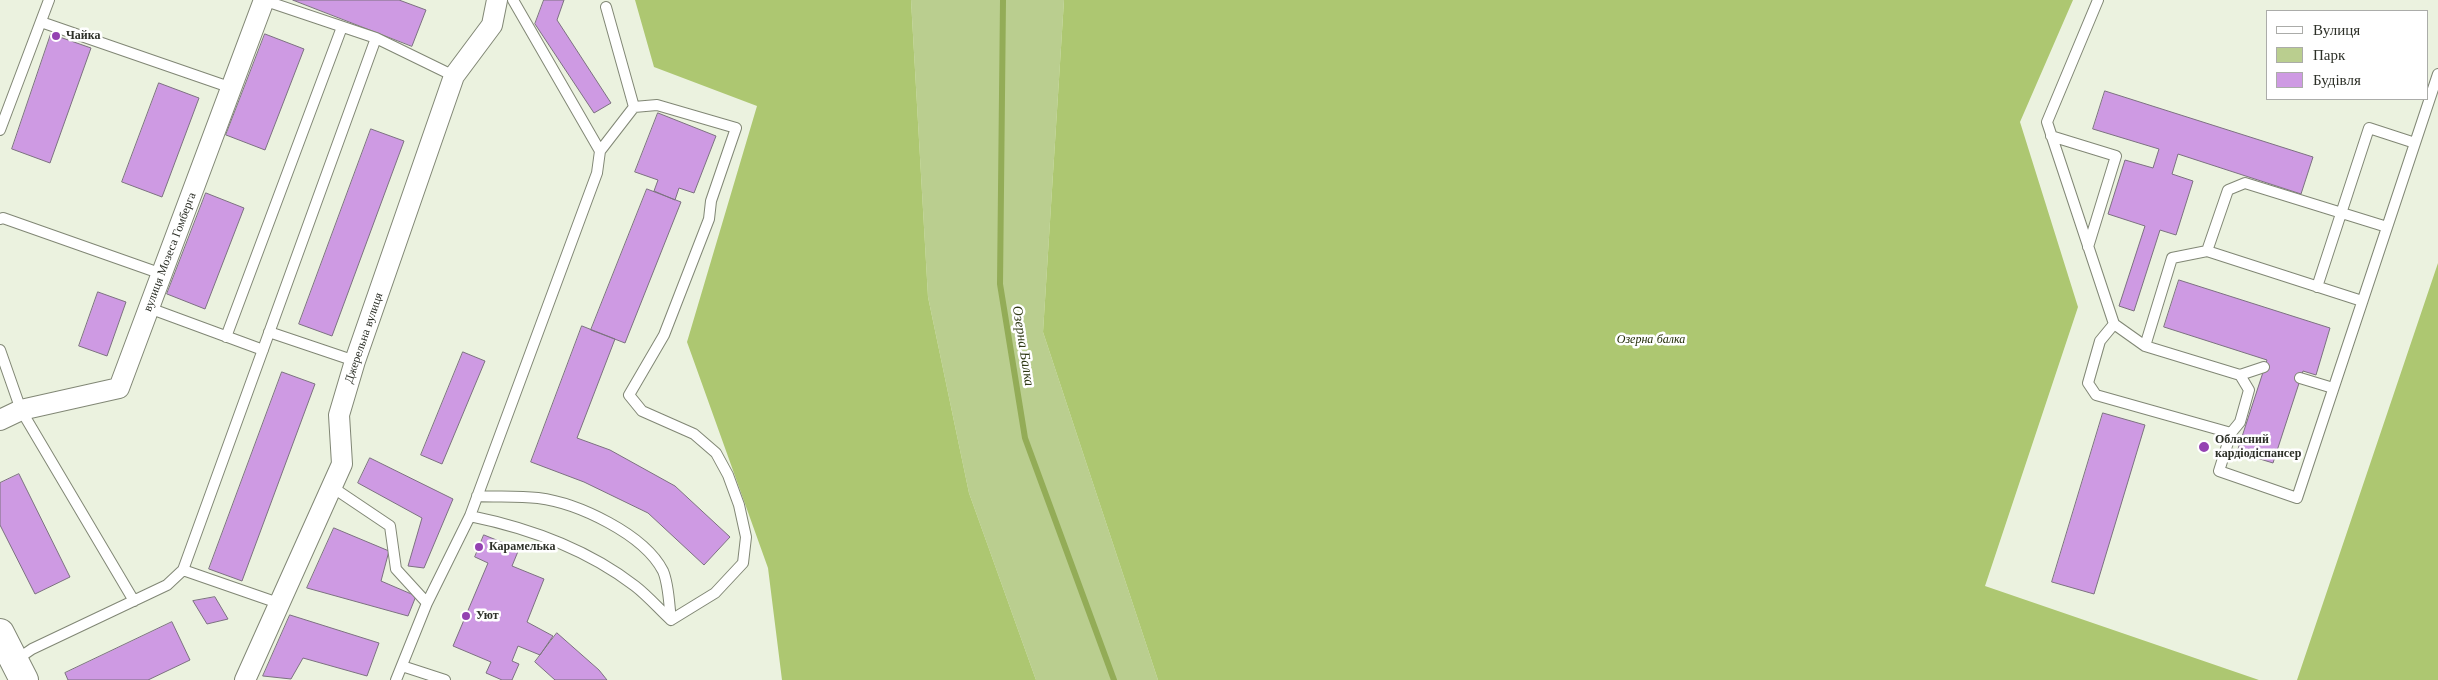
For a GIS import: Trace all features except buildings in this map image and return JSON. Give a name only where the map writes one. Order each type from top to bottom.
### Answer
[{"type":"street","name":"вулиця Мозеса Гомберга","points":[[0,420],[21,410],[119,388],[264,0]]},
{"type":"street","name":"Джерельна вулиця","points":[[245,680],[281,604],[342,464],[339,415],[355,361],[454,76],[492,25],[497,0]]},
{"type":"street","points":[[0,633],[19,670]]},
{"type":"lane","points":[[0,130],[49,0]]},
{"type":"lane","points":[[264,0],[376,38],[454,76]]},
{"type":"lane","points":[[513,0],[600,151]]},
{"type":"lane","points":[[2098,0],[2047,122],[2114,324],[2145,346],[2240,375],[2264,367]]},
{"type":"lane","points":[[606,7],[634,107]]},
{"type":"lane","points":[[41,22],[232,88]]},
{"type":"lane","points":[[226,337],[342,27]]},
{"type":"lane","points":[[19,670],[32,649],[167,585],[183,570],[376,38]]},
{"type":"lane","points":[[2240,375],[2249,390],[2240,422],[2231,433],[2219,471],[2296,498],[2438,74]]},
{"type":"lane","points":[[396,680],[427,602],[470,516],[597,173],[600,151],[634,107],[658,105],[736,128],[711,200],[709,219],[664,335],[629,395],[642,412],[694,434],[716,453],[728,475],[739,505],[746,537],[743,563],[715,593],[671,620]]},
{"type":"lane","points":[[2317,287],[2369,128],[2415,143]]},
{"type":"lane","points":[[2051,136],[2116,156],[2088,247]]},
{"type":"lane","points":[[2207,251],[2228,190],[2244,183],[2387,227]]},
{"type":"lane","points":[[0,219],[3,218],[162,274]]},
{"type":"lane","points":[[2145,346],[2172,258],[2207,251],[2362,301]]},
{"type":"lane","points":[[149,308],[263,350]]},
{"type":"lane","points":[[2114,324],[2100,341],[2088,383],[2096,395],[2231,433]]},
{"type":"lane","points":[[270,332],[355,361]]},
{"type":"lane","points":[[0,350],[21,410],[134,601]]},
{"type":"lane","points":[[2300,378],[2333,388]]},
{"type":"lane","points":[[332,487],[390,526],[396,568],[427,602]]},
{"type":"lane","points":[[477,496],[539,498],[585,511],[624,532],[651,552],[664,573],[671,620]]},
{"type":"lane","points":[[470,516],[505,523],[570,546],[635,586],[671,620]]},
{"type":"lane","points":[[183,570],[281,604]]},
{"type":"lane","points":[[402,666],[445,680]]},
{"type":"green space","points":[[635,0],[911,0],[928,297],[969,493],[1036,680],[782,680],[768,568],[687,342],[757,106],[654,67]]},
{"type":"green space","points":[[911,0],[1064,0],[1043,332],[1158,680],[1036,680],[969,493],[928,297]]},
{"type":"green space","name":"Озерна балка","points":[[1064,0],[2073,0],[2020,122],[2078,307],[1985,586],[2259,680],[1158,680],[1043,332]]},
{"type":"green space","points":[[2438,263],[2438,680],[2297,680]]},
{"type":"waterway","name":"Озерна Балка","points":[[1003,0],[1000,284],[1025,438],[1114,680]]},
{"type":"place","name":"Чайка","points":[[56,36]]},
{"type":"place","name":"Обласний кардіодіспансер","points":[[2204,447]]},
{"type":"place","name":"Карамелька","points":[[479,547]]},
{"type":"place","name":"Уют","points":[[466,616]]}]
